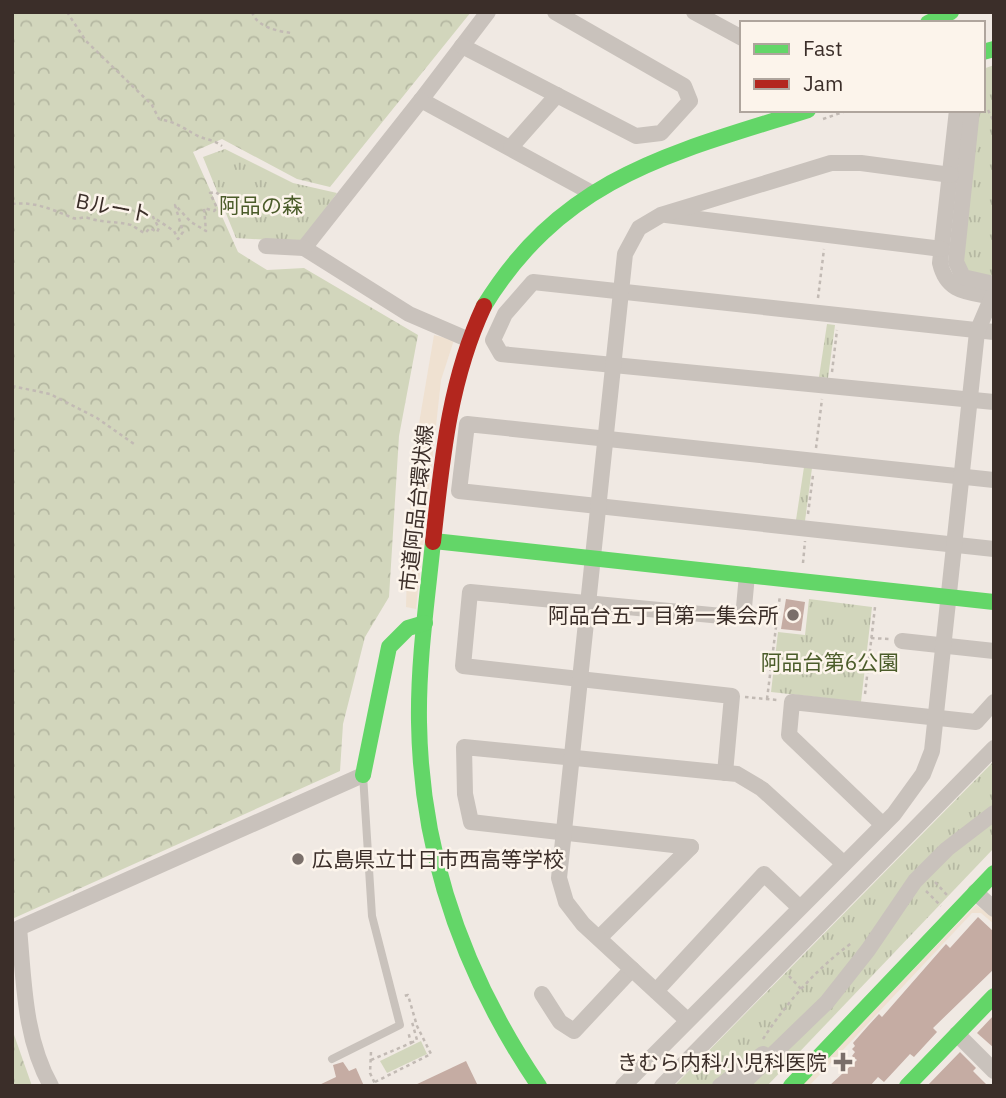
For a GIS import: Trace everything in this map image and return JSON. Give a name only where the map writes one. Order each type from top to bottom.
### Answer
[{"type":"street","points":[[304,248],[488,12]]},
{"type":"street","points":[[462,46],[645,138],[661,134],[690,101],[684,86],[555,12]]},
{"type":"street","points":[[694,12],[740,37]]},
{"type":"street","points":[[932,21],[951,12]]},
{"type":"street","points":[[511,147],[557,95]]},
{"type":"street","points":[[421,100],[590,192]]},
{"type":"street","points":[[957,112],[940,263],[944,279],[966,292],[993,293]]},
{"type":"street","points":[[972,112],[957,271],[993,293]]},
{"type":"street","name":"市道阿品台環状線","points":[[539,1086],[485,999],[453,923],[438,871],[420,763],[420,681],[448,406],[467,339],[488,298],[516,257],[551,221],[590,192],[634,169],[761,118],[812,116]]},
{"type":"street","points":[[702,1045],[656,991],[599,938],[566,902],[559,878],[625,254],[630,239],[639,228],[661,215],[831,163],[861,163],[951,175]]},
{"type":"street","points":[[728,193],[726,208],[729,223]]},
{"type":"street","points":[[661,215],[942,249]]},
{"type":"street","points":[[267,246],[304,248],[409,314],[467,339]]},
{"type":"street","points":[[986,332],[533,282],[505,314],[493,340],[501,354],[994,402]]},
{"type":"street","points":[[622,1086],[883,825],[923,774],[932,751],[970,400],[993,293]]},
{"type":"street","points":[[994,480],[467,424],[458,491],[994,549]]},
{"type":"street","points":[[433,541],[994,602]]},
{"type":"street","points":[[725,773],[732,696],[463,666],[470,592],[743,618],[747,575]]},
{"type":"street","points":[[51,1086],[40,1067],[27,1015],[19,928],[363,775],[389,647],[408,628],[425,623]]},
{"type":"street","points":[[902,641],[994,651]]},
{"type":"street","points":[[883,825],[789,735],[792,702],[976,722],[994,702]]},
{"type":"street","points":[[599,938],[691,847],[471,822],[466,794],[464,747],[737,775],[762,789],[843,863]]},
{"type":"street","points":[[662,1086],[994,748]]},
{"type":"street","points":[[740,1086],[809,1020],[868,950],[915,881],[972,829],[994,804]]},
{"type":"street","points":[[972,829],[994,813]]},
{"type":"street","points":[[791,1086],[994,873]]},
{"type":"street","points":[[656,991],[764,874],[799,907]]},
{"type":"street","points":[[975,892],[994,909]]},
{"type":"street","points":[[542,994],[561,1022],[574,1031],[632,969]]},
{"type":"street","points":[[908,1086],[994,996]]},
{"type":"street","points":[[720,1086],[809,1020]]},
{"type":"street","points":[[957,1034],[994,1071]]},
{"type":"lane","points":[[332,1059],[400,1025],[372,916],[363,775]]},
{"type":"path","points":[[67,12],[75,29],[152,105],[159,119],[177,122],[196,135],[215,140],[222,146]]},
{"type":"path","points":[[154,12],[171,12]]},
{"type":"path","points":[[252,12],[257,21],[268,28],[291,33]]},
{"type":"path","points":[[812,116],[837,112]]},
{"type":"path","name":"Bルート","points":[[12,204],[27,202],[38,207],[45,205],[74,219],[86,217],[99,223],[132,226],[145,233],[150,228],[158,232],[159,228],[153,217],[174,231],[178,239],[183,232],[175,205],[191,222],[206,231],[204,208],[214,211],[217,208],[210,193],[215,192],[242,207]]},
{"type":"path","points":[[816,314],[825,235]]},
{"type":"path","points":[[834,357],[835,341]]},
{"type":"path","points":[[815,461],[824,385]]},
{"type":"path","points":[[12,386],[50,394],[97,418],[134,444]]},
{"type":"path","points":[[810,502],[811,489]]},
{"type":"path","points":[[767,699],[782,579]]},
{"type":"path","points":[[863,710],[877,589]]},
{"type":"path","points":[[732,696],[792,702]]},
{"type":"path","points":[[761,1043],[801,989],[835,955],[882,926]]},
{"type":"path","points":[[786,972],[801,989]]},
{"type":"path","points":[[371,1060],[370,1073],[376,1084],[431,1054],[417,1026],[408,995],[404,996],[417,1040],[411,1043]]},
{"type":"green space","points":[[12,12],[471,12],[330,187],[297,179],[222,139],[193,152],[238,252],[267,270],[304,268],[418,335],[399,436],[389,597],[365,637],[343,724],[340,771],[12,919]]},
{"type":"green space","points":[[994,65],[994,278],[968,272],[960,261],[977,112],[985,112],[985,68]]},
{"type":"green space","name":"阿品の森","points":[[225,149],[293,183],[337,193],[302,242],[236,238],[203,157]]},
{"type":"green space","points":[[827,324],[835,325],[828,378],[819,377]]},
{"type":"green space","points":[[804,467],[812,468],[805,521],[796,520]]},
{"type":"green space","name":"阿品台第6公園","points":[[809,599],[872,607],[861,702],[771,692],[778,632],[805,635]]},
{"type":"green space","points":[[994,761],[994,848],[767,1086],[674,1086]]},
{"type":"green space","points":[[12,1029],[32,1086],[12,1086]]},
{"type":"green space","points":[[421,1041],[427,1054],[387,1073],[380,1061]]},
{"type":"shaded area","points":[[434,335],[454,340],[441,380],[416,609],[406,607],[408,532],[415,447]]},
{"type":"shaded area","points":[[976,905],[994,918],[994,924],[981,913],[972,913],[809,1086],[801,1086]]},
{"type":"building","name":"阿品台五丁目第一集会所","points":[[786,599],[805,602],[801,631],[781,629]]},
{"type":"building","points":[[978,917],[994,932],[994,969],[933,1028],[937,1032],[914,1057],[910,1054],[884,1082],[878,1077],[870,1086],[829,1086],[857,1060],[852,1056],[855,1052],[852,1049],[855,1046],[853,1043],[879,1014],[882,1017],[946,944],[950,948]]},
{"type":"building","points":[[994,1015],[994,1048],[977,1033]]},
{"type":"building","points":[[960,1052],[976,1068],[973,1071],[988,1086],[927,1086]]},
{"type":"building","points":[[466,1061],[478,1086],[413,1086]]},
{"type":"building","points":[[343,1062],[349,1071],[356,1068],[364,1086],[317,1086],[336,1077],[333,1065]]},
{"type":"traffic: fast","points":[[932,21],[951,12]]},
{"type":"traffic: fast","points":[[985,51],[994,49]]},
{"type":"traffic: fast","points":[[484,306],[515,262],[549,227],[586,198],[625,175],[667,157],[711,140],[802,112]]},
{"type":"traffic: fast","points":[[434,541],[994,602]]},
{"type":"traffic: fast","points":[[433,542],[419,699],[422,771],[428,820],[438,867],[469,958],[489,1002],[539,1086]]},
{"type":"traffic: fast","points":[[363,775],[389,647],[408,628],[425,623]]},
{"type":"traffic: fast","points":[[791,1086],[994,873]]},
{"type":"traffic: fast","points":[[907,1086],[994,996]]},
{"type":"traffic: jam","points":[[433,542],[444,451],[455,392],[472,334],[484,306]]},
{"type":"place","name":"阿品台五丁目第一集会所","points":[[793,615]]},
{"type":"place","name":"広島県立廿日市西高等学校","points":[[298,859]]},
{"type":"place","name":"きむら内科小児科医院","points":[[843,1062]]}]
